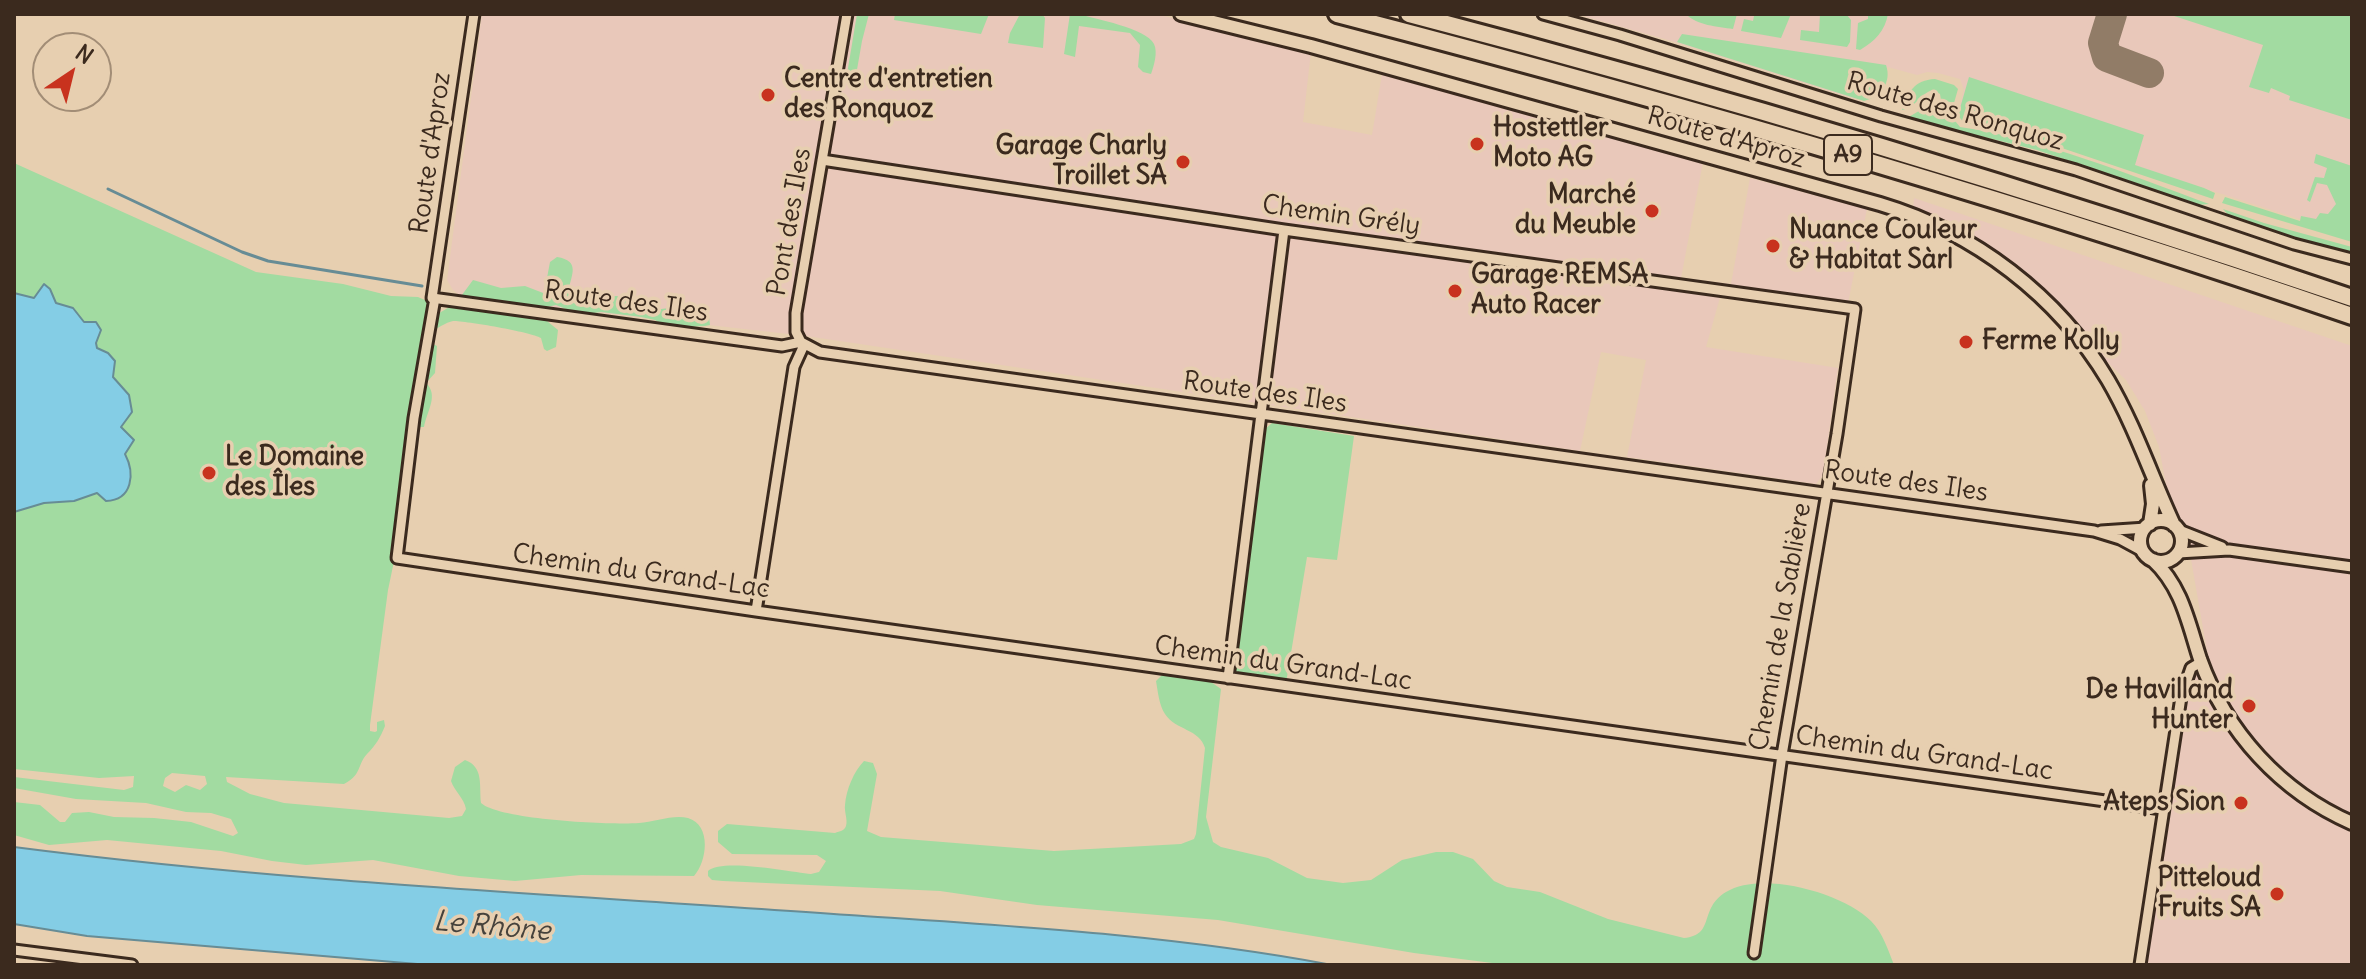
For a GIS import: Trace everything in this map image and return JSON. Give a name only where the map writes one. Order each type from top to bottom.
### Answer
[{"type":"highway","name":"A9","points":[[1337,14],[1827,149],[2109,236],[2352,316]]},
{"type":"highway","name":"A9","points":[[1409,14],[1855,139],[2352,298]]},
{"type":"highway","points":[[2242,261],[2352,287]]},
{"type":"street","name":"Route d'Aproz","points":[[397,558],[414,418],[474,14]]},
{"type":"street","name":"Pont des Iles","points":[[802,344],[796,332],[796,313],[847,14]]},
{"type":"street","name":"Route d'Aproz","points":[[1181,14],[1880,204],[1944,230],[2016,275],[2070,328],[2116,395],[2176,528]]},
{"type":"street","name":"Route des Ronquoz","points":[[1543,14],[1632,38],[1881,116],[2040,159],[2294,244],[2352,259]]},
{"type":"street","name":"Chemin Grély","points":[[822,160],[1284,230],[1855,309]]},
{"type":"street","points":[[1228,678],[1284,230]]},
{"type":"street","name":"Route des Iles","points":[[434,298],[782,346],[802,344],[820,352],[2094,531],[2120,539],[2148,556]]},
{"type":"street","name":"Chemin de la Sablière","points":[[1754,953],[1782,755],[1855,309]]},
{"type":"street","points":[[756,611],[794,367],[802,344]]},
{"type":"street","name":"Route d'Aproz","points":[[2148,470],[2153,504],[2148,526]]},
{"type":"street","points":[[2180,596],[2165,573],[2148,556],[2141,539],[2148,526],[2160,521],[2229,550]]},
{"type":"street","name":"Route des Iles","points":[[2094,531],[2148,526]]},
{"type":"street","points":[[2176,528],[2182,542],[2178,553],[2180,596],[2201,662],[2227,714],[2263,762],[2297,791],[2352,823]]},
{"type":"street","points":[[2148,556],[2166,561],[2178,553],[2229,550],[2352,567]]},
{"type":"street","name":"Chemin du Grand-Lac","points":[[397,558],[2162,809]]},
{"type":"street","points":[[2140,965],[2162,809],[2185,681],[2191,668],[2201,662]]},
{"type":"street","points":[[14,950],[132,965]]},
{"type":"shaded area","points":[[482,14],[1156,14],[1311,52],[1303,122],[1372,135],[1382,74],[1703,162],[1681,278],[1731,284],[1750,178],[1867,209],[1848,303],[1735,286],[1721,294],[1706,347],[1838,368],[1823,475],[1816,484],[1627,457],[1646,360],[1601,352],[1580,451],[806,336],[462,297],[447,280]]},
{"type":"shaded area","points":[[1576,14],[2352,14],[2352,236],[1959,109],[1964,90],[1960,79],[1938,73],[1917,75],[1888,67],[1885,78],[1855,99]]},
{"type":"shaded area","points":[[1914,198],[2352,346],[2352,965],[2145,965],[2188,687],[2208,657],[2188,542],[2168,496],[2159,447],[2145,411],[2126,380],[2037,284],[1997,253],[1913,208]]},
{"type":"green space","points":[[857,14],[869,14],[855,81],[850,83],[847,74]]},
{"type":"green space","points":[[895,14],[989,14],[981,34],[894,20]]},
{"type":"green space","points":[[1020,14],[1042,14],[1045,18],[1043,48],[1008,43]]},
{"type":"green space","points":[[1070,14],[1119,25],[1149,38],[1156,51],[1151,74],[1138,67],[1140,45],[1130,33],[1079,26],[1075,57],[1064,54]]},
{"type":"green space","points":[[1686,14],[1737,14],[1733,29],[1701,23]]},
{"type":"green space","points":[[1747,14],[1791,14],[1781,38],[1741,31],[1744,19],[1753,21],[1754,16]]},
{"type":"green space","points":[[1820,14],[1846,14],[1851,20],[1847,47],[1800,40],[1801,30],[1819,32]]},
{"type":"green space","points":[[1868,14],[1888,14],[1878,35],[1860,50],[1856,49],[1858,23],[1868,19]]},
{"type":"green space","points":[[2168,14],[2352,14],[2352,120],[2289,100],[2290,96],[2271,88],[2269,93],[2249,87],[2263,45]]},
{"type":"green space","points":[[1682,34],[1886,65],[1886,83],[1880,92],[1864,101],[1677,42]]},
{"type":"green space","points":[[1969,77],[2144,135],[2135,165],[2204,188],[2215,193],[2213,199],[2041,141],[1963,122],[1958,115]]},
{"type":"green space","points":[[1935,79],[1958,89],[1954,103],[1941,100],[1940,94],[1933,90],[1902,110],[1913,88]]},
{"type":"green space","points":[[1938,107],[1947,111],[1960,127],[2054,149],[2209,204],[2198,205],[2037,150],[1907,118],[1924,108]]},
{"type":"green space","points":[[2316,154],[2352,166],[2352,242],[2222,203],[2225,197],[2300,221],[2301,216],[2316,219],[2320,213],[2328,214],[2336,204],[2327,185],[2317,183],[2310,202],[2307,200],[2315,177],[2324,178],[2327,168],[2314,163]]},
{"type":"green space","name":"Le Domaine des Îles","points":[[14,163],[256,272],[343,284],[391,296],[418,297],[427,301],[436,315],[456,303],[473,280],[501,288],[525,286],[551,296],[562,291],[547,278],[550,262],[557,257],[572,265],[569,289],[575,295],[617,296],[646,311],[669,308],[709,317],[710,325],[668,328],[655,320],[641,317],[601,312],[581,315],[556,305],[538,309],[529,316],[547,321],[558,330],[556,347],[547,351],[541,338],[484,325],[453,321],[430,332],[427,341],[437,346],[435,373],[426,383],[432,398],[424,427],[411,427],[412,433],[419,439],[408,447],[402,523],[388,590],[370,731],[377,731],[377,722],[384,720],[385,726],[357,773],[344,784],[226,777],[227,782],[250,794],[284,803],[449,818],[462,816],[466,809],[451,781],[455,767],[465,760],[478,772],[481,803],[510,814],[605,823],[639,823],[682,817],[696,822],[705,844],[702,862],[694,876],[581,875],[515,881],[459,876],[373,860],[306,865],[221,851],[107,840],[49,845],[14,835],[14,802],[40,805],[60,822],[65,822],[72,813],[89,812],[114,817],[191,822],[233,836],[238,833],[231,819],[211,813],[186,812],[146,803],[76,799],[14,788],[14,777],[124,790],[133,787],[134,776],[99,778],[14,769]],"holes":[[[172,773],[205,776],[207,784],[200,790],[186,785],[175,792],[163,786],[165,778]]]},
{"type":"green space","points":[[2223,209],[2352,247],[2352,252],[2291,237],[2229,216]]},
{"type":"green space","points":[[1272,423],[1354,436],[1337,560],[1307,557],[1286,683],[1238,676],[1233,665],[1262,438],[1265,429]]},
{"type":"green space","points":[[1163,674],[1211,682],[1221,689],[1206,817],[1213,842],[1221,847],[1268,858],[1307,878],[1343,883],[1371,880],[1402,860],[1436,852],[1453,852],[1473,859],[1494,881],[1507,887],[1540,892],[1608,919],[1684,938],[1700,932],[1712,906],[1726,892],[1760,883],[1780,884],[1822,894],[1858,911],[1871,921],[1882,936],[1894,965],[1508,965],[1414,953],[1218,920],[1037,905],[940,891],[723,881],[712,880],[708,876],[708,871],[727,866],[811,874],[819,872],[826,861],[817,855],[732,854],[718,842],[718,831],[727,824],[835,833],[842,831],[846,824],[849,787],[864,761],[873,763],[877,774],[867,831],[881,837],[1054,851],[1181,844],[1194,839],[1205,748],[1198,737],[1169,719],[1163,710],[1156,681]]},
{"type":"water","points":[[44,284],[50,289],[56,303],[73,308],[84,322],[96,322],[101,330],[97,348],[115,361],[113,377],[129,395],[132,412],[121,427],[134,440],[125,454],[131,477],[127,491],[115,499],[106,501],[97,493],[74,501],[44,503],[14,512],[14,293],[34,298]]},
{"type":"water","name":"Le Rhône","points":[[14,847],[327,879],[1092,933],[1212,946],[1332,965],[429,965],[87,936],[14,924]]},
{"type":"waterway","points":[[108,189],[242,252],[268,261],[422,286]]},
{"type":"taxiway","points":[[2112,14],[2103,43],[2107,57],[2149,73]]},
{"type":"place","name":"Centre d'entretien des Ronquoz","points":[[768,95]]},
{"type":"place","name":"Hostettler Moto AG","points":[[1477,144]]},
{"type":"place","name":"Garage Charly Troillet SA","points":[[1183,162]]},
{"type":"place","name":"Marché du Meuble","points":[[1652,211]]},
{"type":"place","name":"Nuance Couleur & Habitat Sàrl","points":[[1773,246]]},
{"type":"place","name":"Garage REMSA Auto Racer","points":[[1455,291]]},
{"type":"place","name":"Ferme Kolly","points":[[1966,342]]},
{"type":"place","name":"Le Domaine des Îles","points":[[209,473]]},
{"type":"place","name":"De Havilland Hunter","points":[[2249,706]]},
{"type":"place","name":"Ateps Sion","points":[[2241,803]]},
{"type":"place","name":"Pitteloud Fruits SA","points":[[2277,894]]}]
